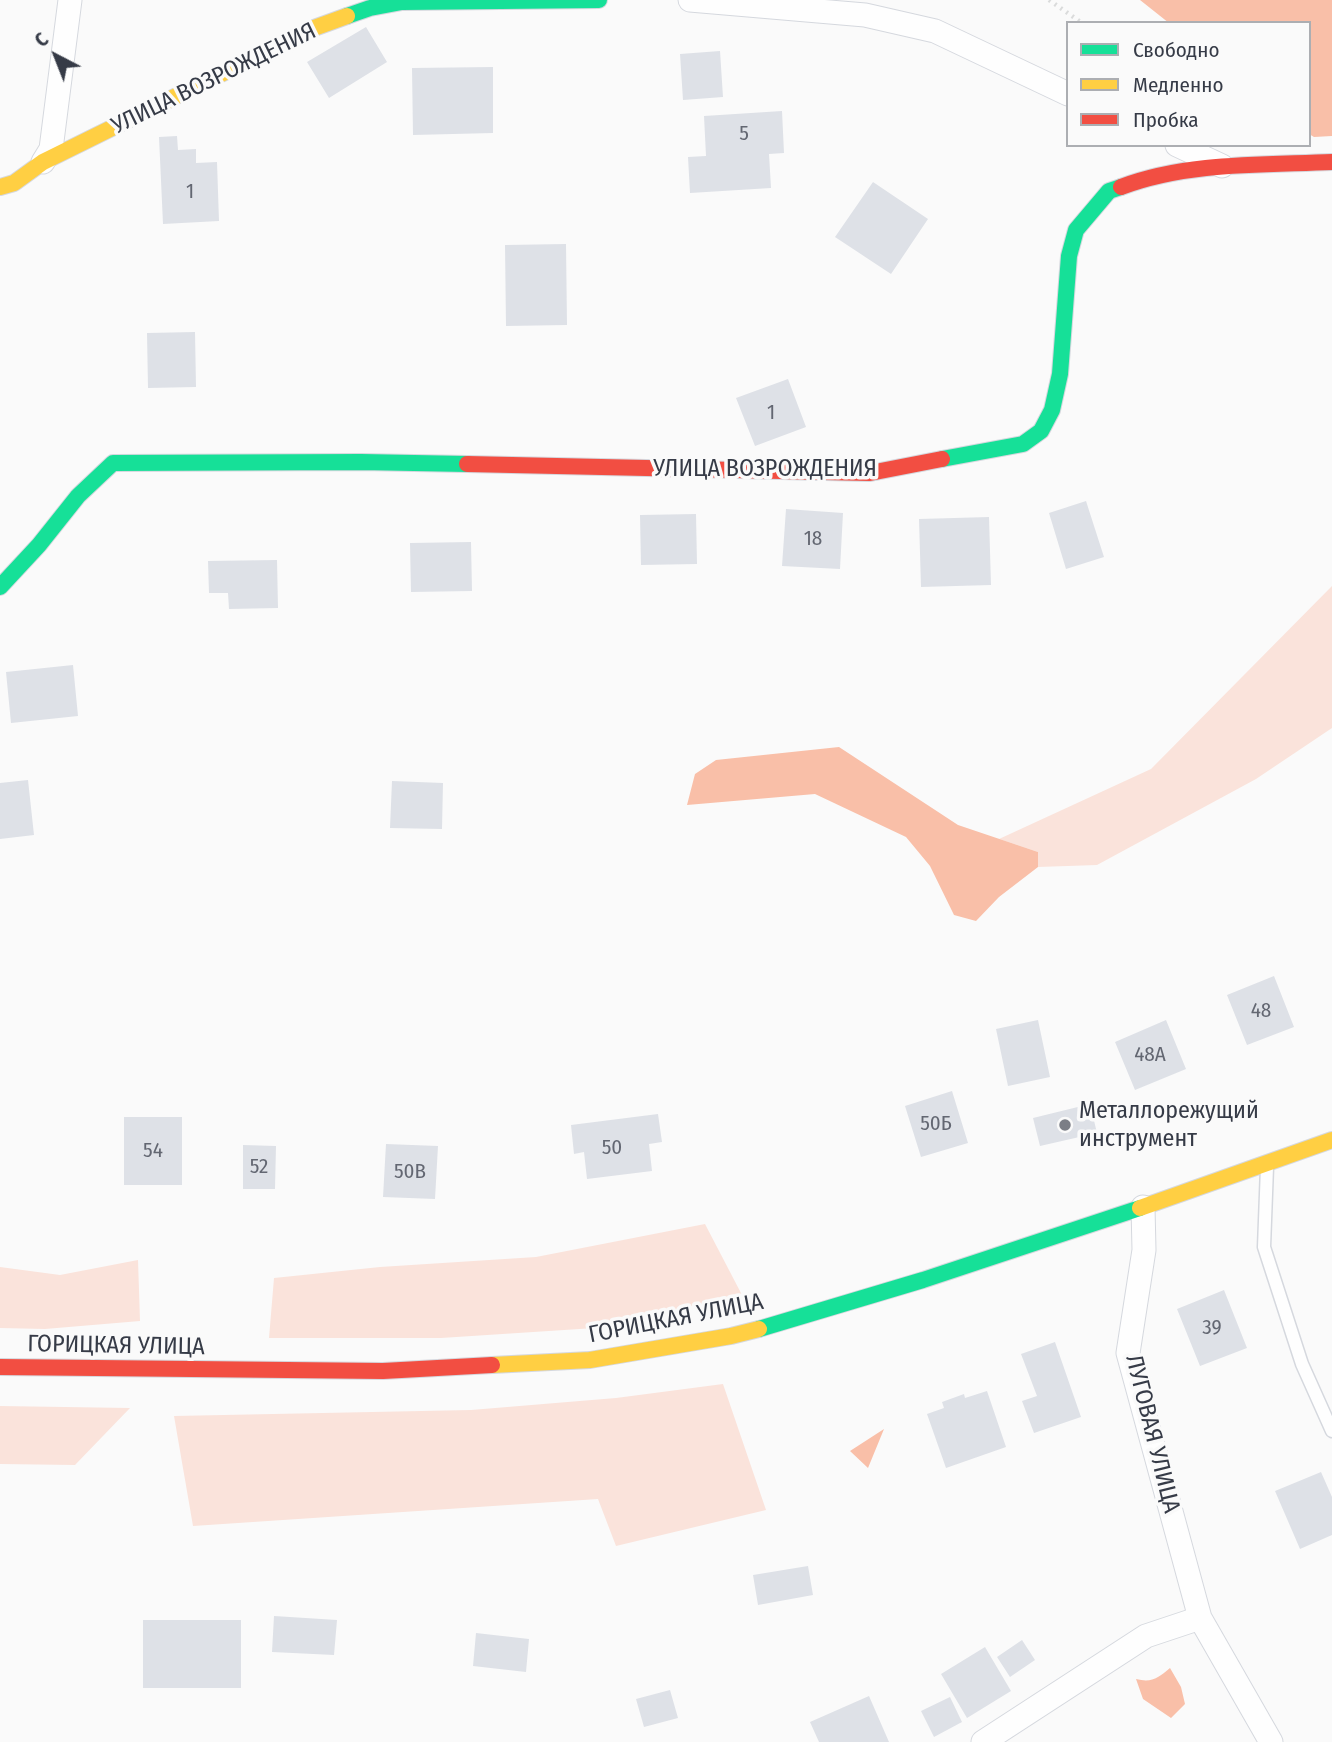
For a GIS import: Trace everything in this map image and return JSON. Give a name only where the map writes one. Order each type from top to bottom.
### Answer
[{"type":"street","points":[[43,162],[51,149],[70,0]]},
{"type":"street","name":"УЛИЦА ВОЗРОЖДЕНИЯ","points":[[0,187],[14,183],[43,162],[314,29],[370,8],[402,2],[598,0]]},
{"type":"street","points":[[690,0],[865,15],[935,31],[1066,93]]},
{"type":"street","points":[[1181,147],[1222,166],[1332,162]]},
{"type":"street","name":"УЛИЦА ВОЗРОЖДЕНИЯ","points":[[0,587],[39,545],[78,496],[113,463],[361,463],[870,473],[1023,444],[1041,431],[1052,410],[1060,374],[1069,256],[1076,230],[1110,191],[1139,180],[1222,166]]},
{"type":"street","name":"ГОРИЦКАЯ УЛИЦА","points":[[0,1367],[383,1371],[590,1360],[731,1336],[923,1280],[1143,1207],[1332,1140]]},
{"type":"street","name":"ЛУГОВАЯ УЛИЦА","points":[[1143,1207],[1144,1250],[1128,1353],[1200,1618],[1271,1742]]},
{"type":"street","points":[[983,1742],[1146,1636],[1200,1618]]},
{"type":"lane","points":[[1267,1163],[1264,1247],[1302,1364],[1332,1431]]},
{"type":"path","points":[[1049,0],[1079,21]]},
{"type":"shaded area","points":[[1140,0],[1332,0],[1332,136],[1311,135],[1311,21],[1166,21]]},
{"type":"shaded area","points":[[1332,586],[1332,728],[1256,779],[1097,865],[1038,867],[1038,852],[999,839],[1151,769]]},
{"type":"shaded area","points":[[839,747],[958,825],[1038,852],[1038,867],[999,897],[976,921],[954,915],[930,866],[906,837],[815,794],[687,805],[695,774],[716,760]]},
{"type":"shaded area","points":[[705,1224],[742,1295],[595,1328],[441,1338],[269,1338],[274,1278],[380,1267],[536,1257]]},
{"type":"shaded area","points":[[138,1260],[140,1321],[45,1329],[0,1328],[0,1267],[60,1275]]},
{"type":"shaded area","points":[[723,1384],[766,1510],[616,1546],[598,1499],[193,1526],[174,1416],[471,1410],[616,1398]]},
{"type":"shaded area","points":[[0,1406],[130,1408],[75,1465],[0,1464]]},
{"type":"shaded area","points":[[884,1429],[868,1468],[850,1451]]},
{"type":"shaded area","points":[[1170,1668],[1181,1687],[1185,1704],[1171,1718],[1143,1699],[1136,1679],[1154,1679]]},
{"type":"building","points":[[366,27],[387,62],[329,98],[307,62]]},
{"type":"building","points":[[720,51],[723,97],[683,100],[680,54]]},
{"type":"building","points":[[493,67],[493,133],[413,135],[412,68]]},
{"type":"building","points":[[782,111],[784,153],[769,154],[771,188],[690,193],[688,157],[706,156],[704,116]]},
{"type":"building","points":[[177,136],[178,150],[196,149],[196,163],[217,162],[219,221],[163,224],[159,137]]},
{"type":"building","points":[[873,182],[928,219],[891,274],[835,237]]},
{"type":"building","points":[[566,244],[567,325],[506,326],[505,245]]},
{"type":"building","points":[[195,332],[196,387],[148,388],[147,333]]},
{"type":"building","points":[[788,379],[806,427],[755,446],[736,398]]},
{"type":"building","points":[[1086,501],[1104,557],[1066,569],[1049,513]]},
{"type":"building","points":[[786,509],[843,513],[840,569],[782,566]]},
{"type":"building","points":[[696,514],[697,564],[641,565],[640,515]]},
{"type":"building","points":[[989,517],[991,585],[921,587],[919,519]]},
{"type":"building","points":[[471,542],[472,591],[411,592],[410,543]]},
{"type":"building","points":[[277,560],[278,608],[229,609],[228,593],[209,593],[208,561]]},
{"type":"building","points":[[73,665],[78,716],[11,723],[6,672]]},
{"type":"building","points":[[28,780],[34,835],[0,839],[0,783]]},
{"type":"building","points":[[392,781],[443,783],[442,829],[390,828]]},
{"type":"building","points":[[1274,976],[1294,1027],[1247,1045],[1227,995]]},
{"type":"building","points":[[1038,1020],[1050,1077],[1008,1086],[996,1029]]},
{"type":"building","points":[[1166,1020],[1186,1069],[1135,1090],[1115,1042]]},
{"type":"building","points":[[952,1091],[968,1143],[921,1157],[905,1106]]},
{"type":"building","name":"Металлорежущий инструмент","points":[[1090,1104],[1097,1133],[1040,1146],[1033,1118]]},
{"type":"building","points":[[658,1114],[662,1142],[649,1144],[652,1171],[587,1179],[584,1152],[574,1154],[571,1125]]},
{"type":"building","points":[[124,1117],[182,1117],[182,1185],[124,1185]]},
{"type":"building","points":[[386,1144],[438,1146],[435,1199],[383,1197]]},
{"type":"building","points":[[243,1145],[276,1146],[275,1189],[243,1189]]},
{"type":"building","points":[[1224,1290],[1247,1348],[1200,1366],[1177,1309]]},
{"type":"building","points":[[1055,1342],[1081,1417],[1034,1433],[1022,1401],[1037,1396],[1021,1354]]},
{"type":"building","points":[[987,1391],[1006,1447],[946,1468],[927,1414],[944,1408],[942,1402],[964,1394],[965,1398]]},
{"type":"building","points":[[1321,1472],[1332,1497],[1332,1535],[1300,1549],[1275,1491]]},
{"type":"building","points":[[808,1566],[813,1595],[758,1605],[753,1575]]},
{"type":"building","points":[[274,1616],[337,1620],[334,1655],[272,1652]]},
{"type":"building","points":[[143,1620],[241,1620],[241,1688],[143,1688]]},
{"type":"building","points":[[476,1633],[529,1639],[526,1672],[473,1666]]},
{"type":"building","points":[[1022,1640],[1035,1660],[1010,1677],[997,1657]]},
{"type":"building","points":[[985,1647],[1011,1691],[967,1718],[941,1674]]},
{"type":"building","points":[[670,1690],[678,1718],[644,1727],[636,1699]]},
{"type":"building","points":[[869,1696],[889,1742],[819,1742],[810,1722]]},
{"type":"building","points":[[950,1697],[962,1722],[934,1737],[921,1711]]},
{"type":"traffic: fast","points":[[347,16],[402,2],[599,0]]},
{"type":"traffic: fast","points":[[942,459],[1023,444],[1041,431],[1052,410],[1060,374],[1069,256],[1076,230],[1109,191],[1121,187]]},
{"type":"traffic: fast","points":[[0,587],[39,545],[78,496],[113,463],[467,464]]},
{"type":"traffic: fast","points":[[759,1329],[923,1280],[1140,1208]]},
{"type":"traffic: slow","points":[[0,187],[14,183],[43,162],[314,28],[347,16]]},
{"type":"traffic: slow","points":[[1140,1208],[1332,1140]]},
{"type":"traffic: slow","points":[[492,1365],[590,1360],[759,1329]]},
{"type":"traffic: jam","points":[[1121,187],[1198,169],[1332,162]]},
{"type":"traffic: jam","points":[[467,464],[870,473],[942,459]]},
{"type":"traffic: jam","points":[[0,1367],[383,1371],[492,1365]]},
{"type":"place","name":"Металлорежущий инструмент","points":[[1065,1125]]}]
